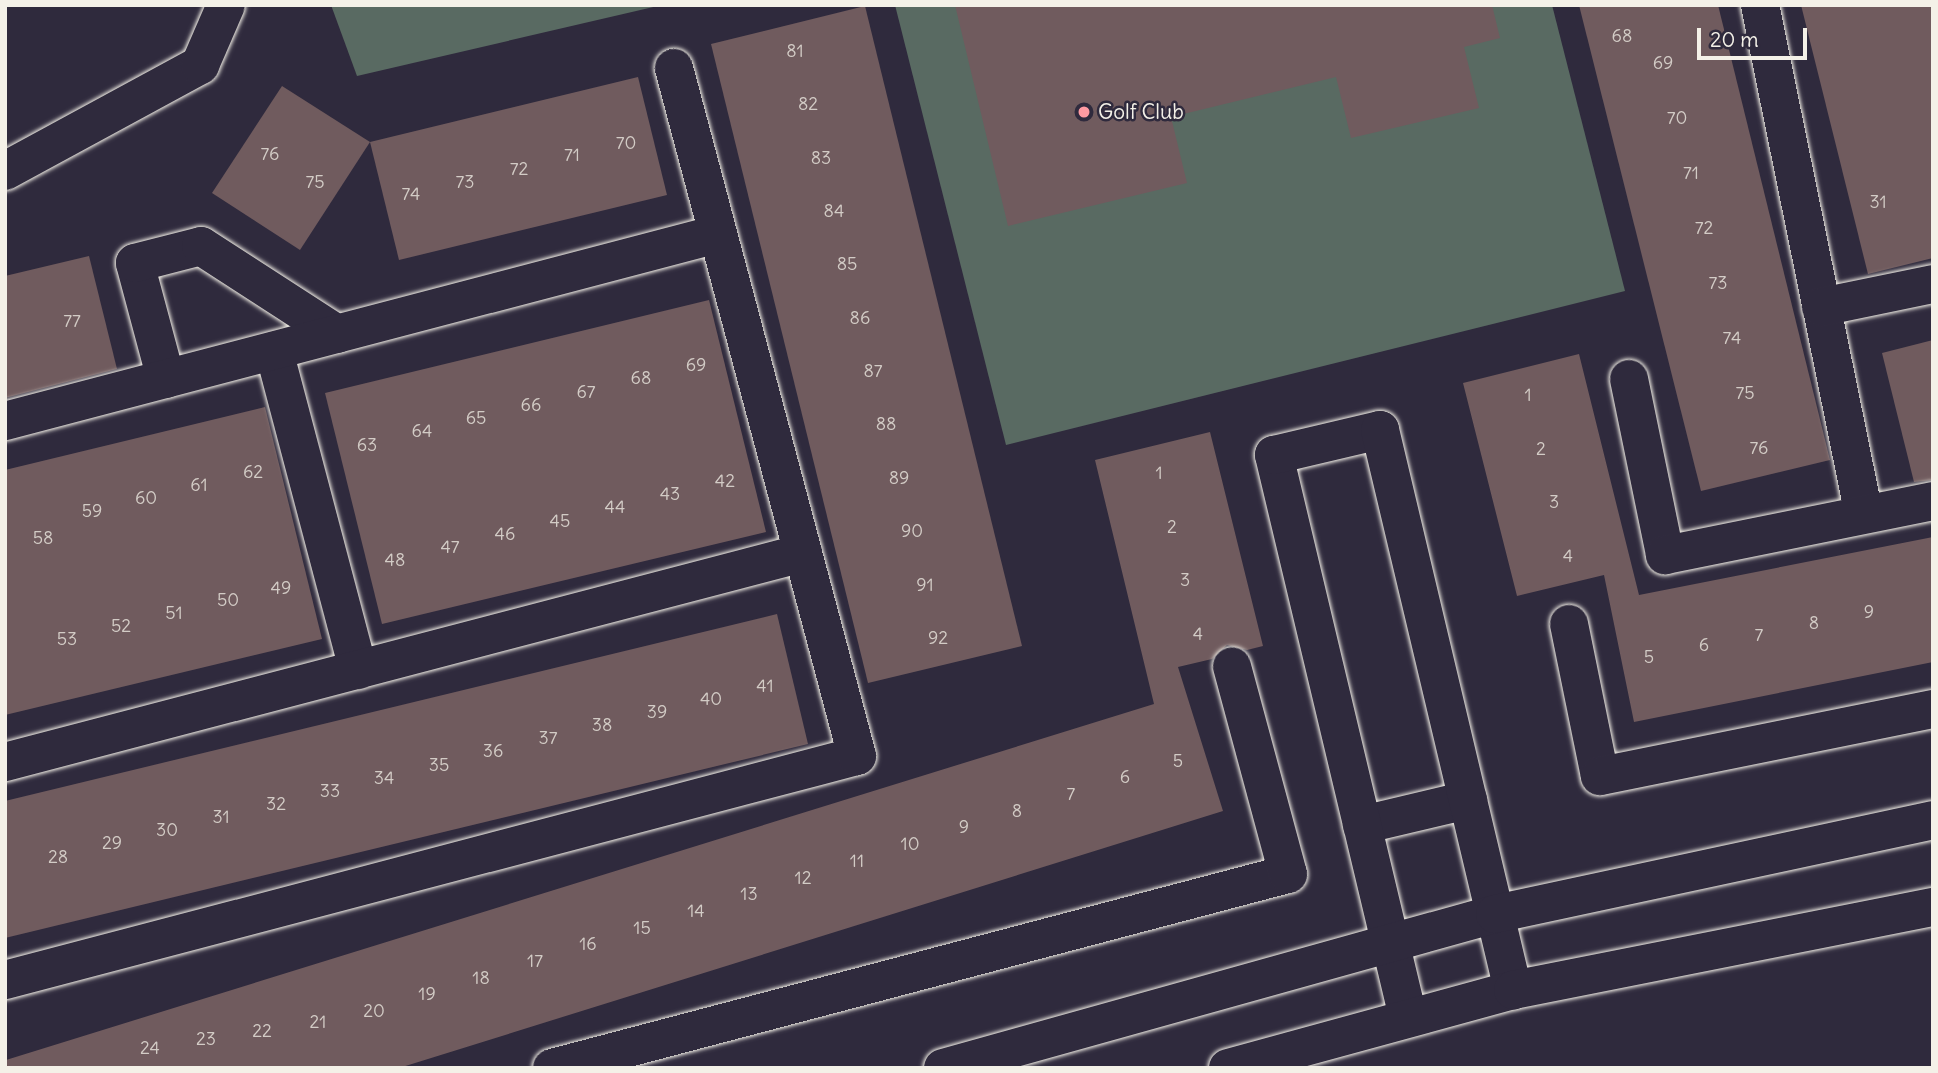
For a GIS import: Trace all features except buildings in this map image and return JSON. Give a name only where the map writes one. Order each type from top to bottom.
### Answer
[{"type":"street","points":[[5,171],[200,65],[226,5]]},
{"type":"street","points":[[1760,5],[1864,515]]},
{"type":"street","points":[[5,980],[857,756],[674,68]]},
{"type":"street","points":[[5,421],[718,234]]},
{"type":"street","points":[[166,379],[135,263],[201,246],[337,334]]},
{"type":"street","points":[[1821,307],[1933,285]]},
{"type":"street","points":[[274,351],[358,670]]},
{"type":"street","points":[[1629,379],[1665,555],[1933,501]]},
{"type":"street","points":[[1408,1017],[1274,455],[1380,430],[1513,990]]},
{"type":"street","points":[[5,762],[803,553]]},
{"type":"street","points":[[1569,624],[1600,776],[1933,709]]},
{"type":"street","points":[[552,1068],[1287,874],[1232,666]]},
{"type":"street","points":[[1362,825],[1468,800]]},
{"type":"street","points":[[943,1068],[1495,914],[1933,820]]},
{"type":"street","points":[[1228,1068],[1513,990],[1933,906]]},
{"type":"green space","points":[[331,5],[662,5],[357,76]]},
{"type":"green space","points":[[895,5],[1552,5],[1625,291],[1006,445]]},
{"type":"place","name":"Golf Club","points":[[1084,112]]}]
